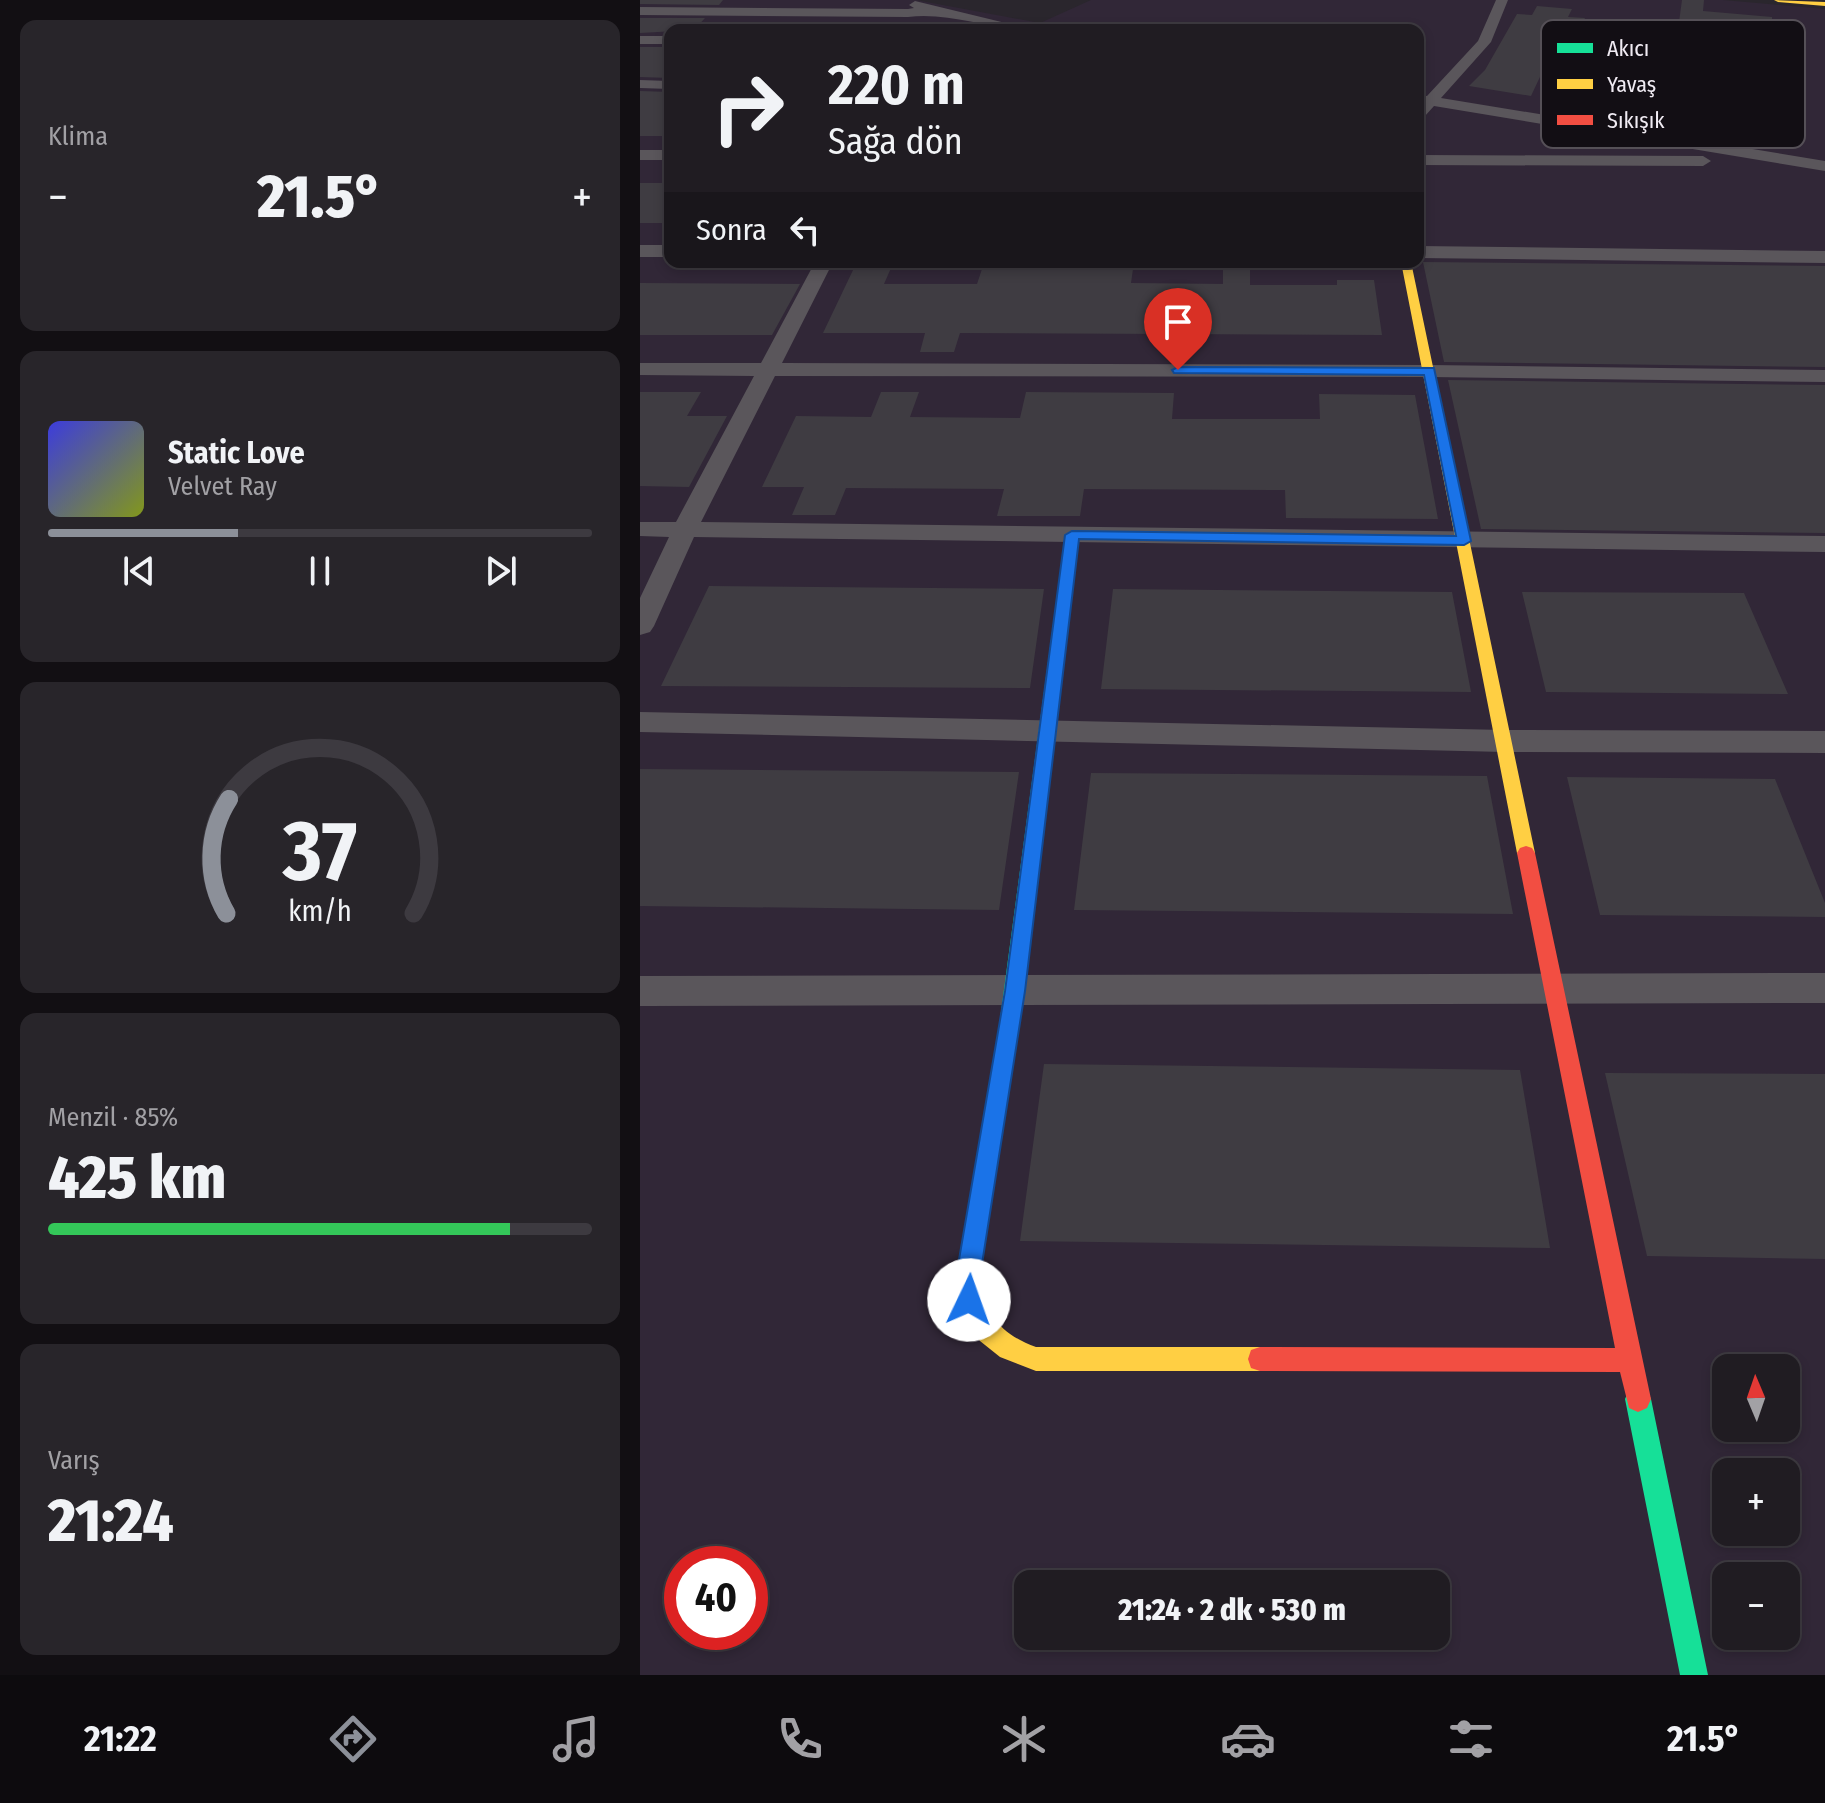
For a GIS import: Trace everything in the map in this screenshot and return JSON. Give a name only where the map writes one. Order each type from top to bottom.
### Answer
[{"type":"street","points":[[892,0],[1000,24]]},
{"type":"street","points":[[1424,100],[1484,42],[1502,0]]},
{"type":"street","points":[[1778,0],[1825,4]]},
{"type":"street","points":[[640,11],[941,11]]},
{"type":"street","points":[[938,24],[941,11]]},
{"type":"street","points":[[640,40],[664,40]]},
{"type":"street","points":[[640,84],[664,85]]},
{"type":"street","points":[[1424,100],[1541,119]]},
{"type":"street","points":[[1715,148],[1825,166]]},
{"type":"street","points":[[1424,160],[1690,162],[1716,161],[1745,153]]},
{"type":"street","points":[[640,155],[664,155]]},
{"type":"street","points":[[640,251],[664,251]]},
{"type":"street","points":[[1424,252],[1825,257]]},
{"type":"street","points":[[640,626],[685,529],[821,268]]},
{"type":"street","points":[[1407,268],[1694,1675]]},
{"type":"street","points":[[640,369],[1430,371],[1825,376]]},
{"type":"street","points":[[640,529],[1825,544]]},
{"type":"street","points":[[1072,535],[1050,731],[1015,991],[967,1283],[974,1315],[997,1345],[1036,1359],[1630,1360]]},
{"type":"street","points":[[640,722],[1505,741],[1825,742]]},
{"type":"street","points":[[640,991],[1825,988]]},
{"type":"shaded area","points":[[640,0],[916,0],[1040,23],[1091,0],[1723,0],[1825,9],[1825,1675],[640,1675]]},
{"type":"building","points":[[640,0],[723,0],[719,5],[640,4]]},
{"type":"building","points":[[1682,0],[1704,0],[1703,11],[1772,17],[1772,20],[1679,20]]},
{"type":"building","points":[[1537,6],[1572,9],[1568,17],[1585,18],[1541,20],[1541,75],[1531,96],[1469,86],[1485,70],[1517,14],[1532,15]]},
{"type":"building","points":[[640,18],[705,18],[700,24],[664,24],[664,32],[640,33]]},
{"type":"building","points":[[640,47],[664,47],[664,78],[640,77]]},
{"type":"building","points":[[640,91],[664,92],[664,136],[640,136]]},
{"type":"building","points":[[640,183],[664,183],[664,223],[640,223]]},
{"type":"building","points":[[1424,262],[1825,266],[1825,367],[1444,362]]},
{"type":"building","points":[[854,268],[891,268],[884,284],[977,284],[982,269],[1133,269],[1131,283],[1223,284],[1223,269],[1250,269],[1250,285],[1337,285],[1337,280],[1374,280],[1382,335],[960,333],[954,352],[920,352],[925,333],[823,333]]},
{"type":"building","points":[[640,283],[800,284],[772,335],[640,335]]},
{"type":"building","points":[[1448,380],[1825,385],[1825,533],[1481,529]]},
{"type":"building","points":[[640,392],[701,392],[687,416],[727,416],[689,487],[640,486]]},
{"type":"building","points":[[881,392],[919,392],[910,417],[1020,418],[1026,392],[1174,393],[1172,419],[1320,419],[1319,394],[1415,395],[1438,519],[1286,518],[1285,490],[1084,489],[1080,516],[997,516],[1004,489],[846,488],[835,515],[792,515],[804,487],[762,487],[796,416],[871,417]]},
{"type":"building","points":[[709,586],[1044,589],[1030,688],[661,686]]},
{"type":"building","points":[[1113,589],[1452,592],[1471,692],[1101,689]]},
{"type":"building","points":[[1522,592],[1744,593],[1788,694],[1546,692]]},
{"type":"building","points":[[640,769],[1019,772],[999,910],[640,906]]},
{"type":"building","points":[[1091,773],[1487,776],[1513,914],[1074,910]]},
{"type":"building","points":[[1567,777],[1775,779],[1825,903],[1825,917],[1600,915]]},
{"type":"building","points":[[1044,1064],[1520,1070],[1550,1248],[1020,1241]]},
{"type":"building","points":[[1605,1073],[1825,1074],[1825,1259],[1647,1256]]},
{"type":"traffic: fast","points":[[1008,1034],[1072,535]]},
{"type":"traffic: fast","points":[[1638,1399],[1694,1675]]},
{"type":"traffic: slow","points":[[1778,0],[1825,4]]},
{"type":"traffic: slow","points":[[1407,268],[1526,853]]},
{"type":"traffic: slow","points":[[1008,1034],[967,1283],[981,1323],[998,1341],[1036,1359],[1260,1359]]},
{"type":"traffic: jam","points":[[1526,853],[1638,1399]]},
{"type":"traffic: jam","points":[[1260,1359],[1630,1360]]},
{"type":"route","points":[[969,1300],[967,1283],[1015,991],[1050,731],[1072,535],[1464,541],[1430,371],[1178,370]]}]
